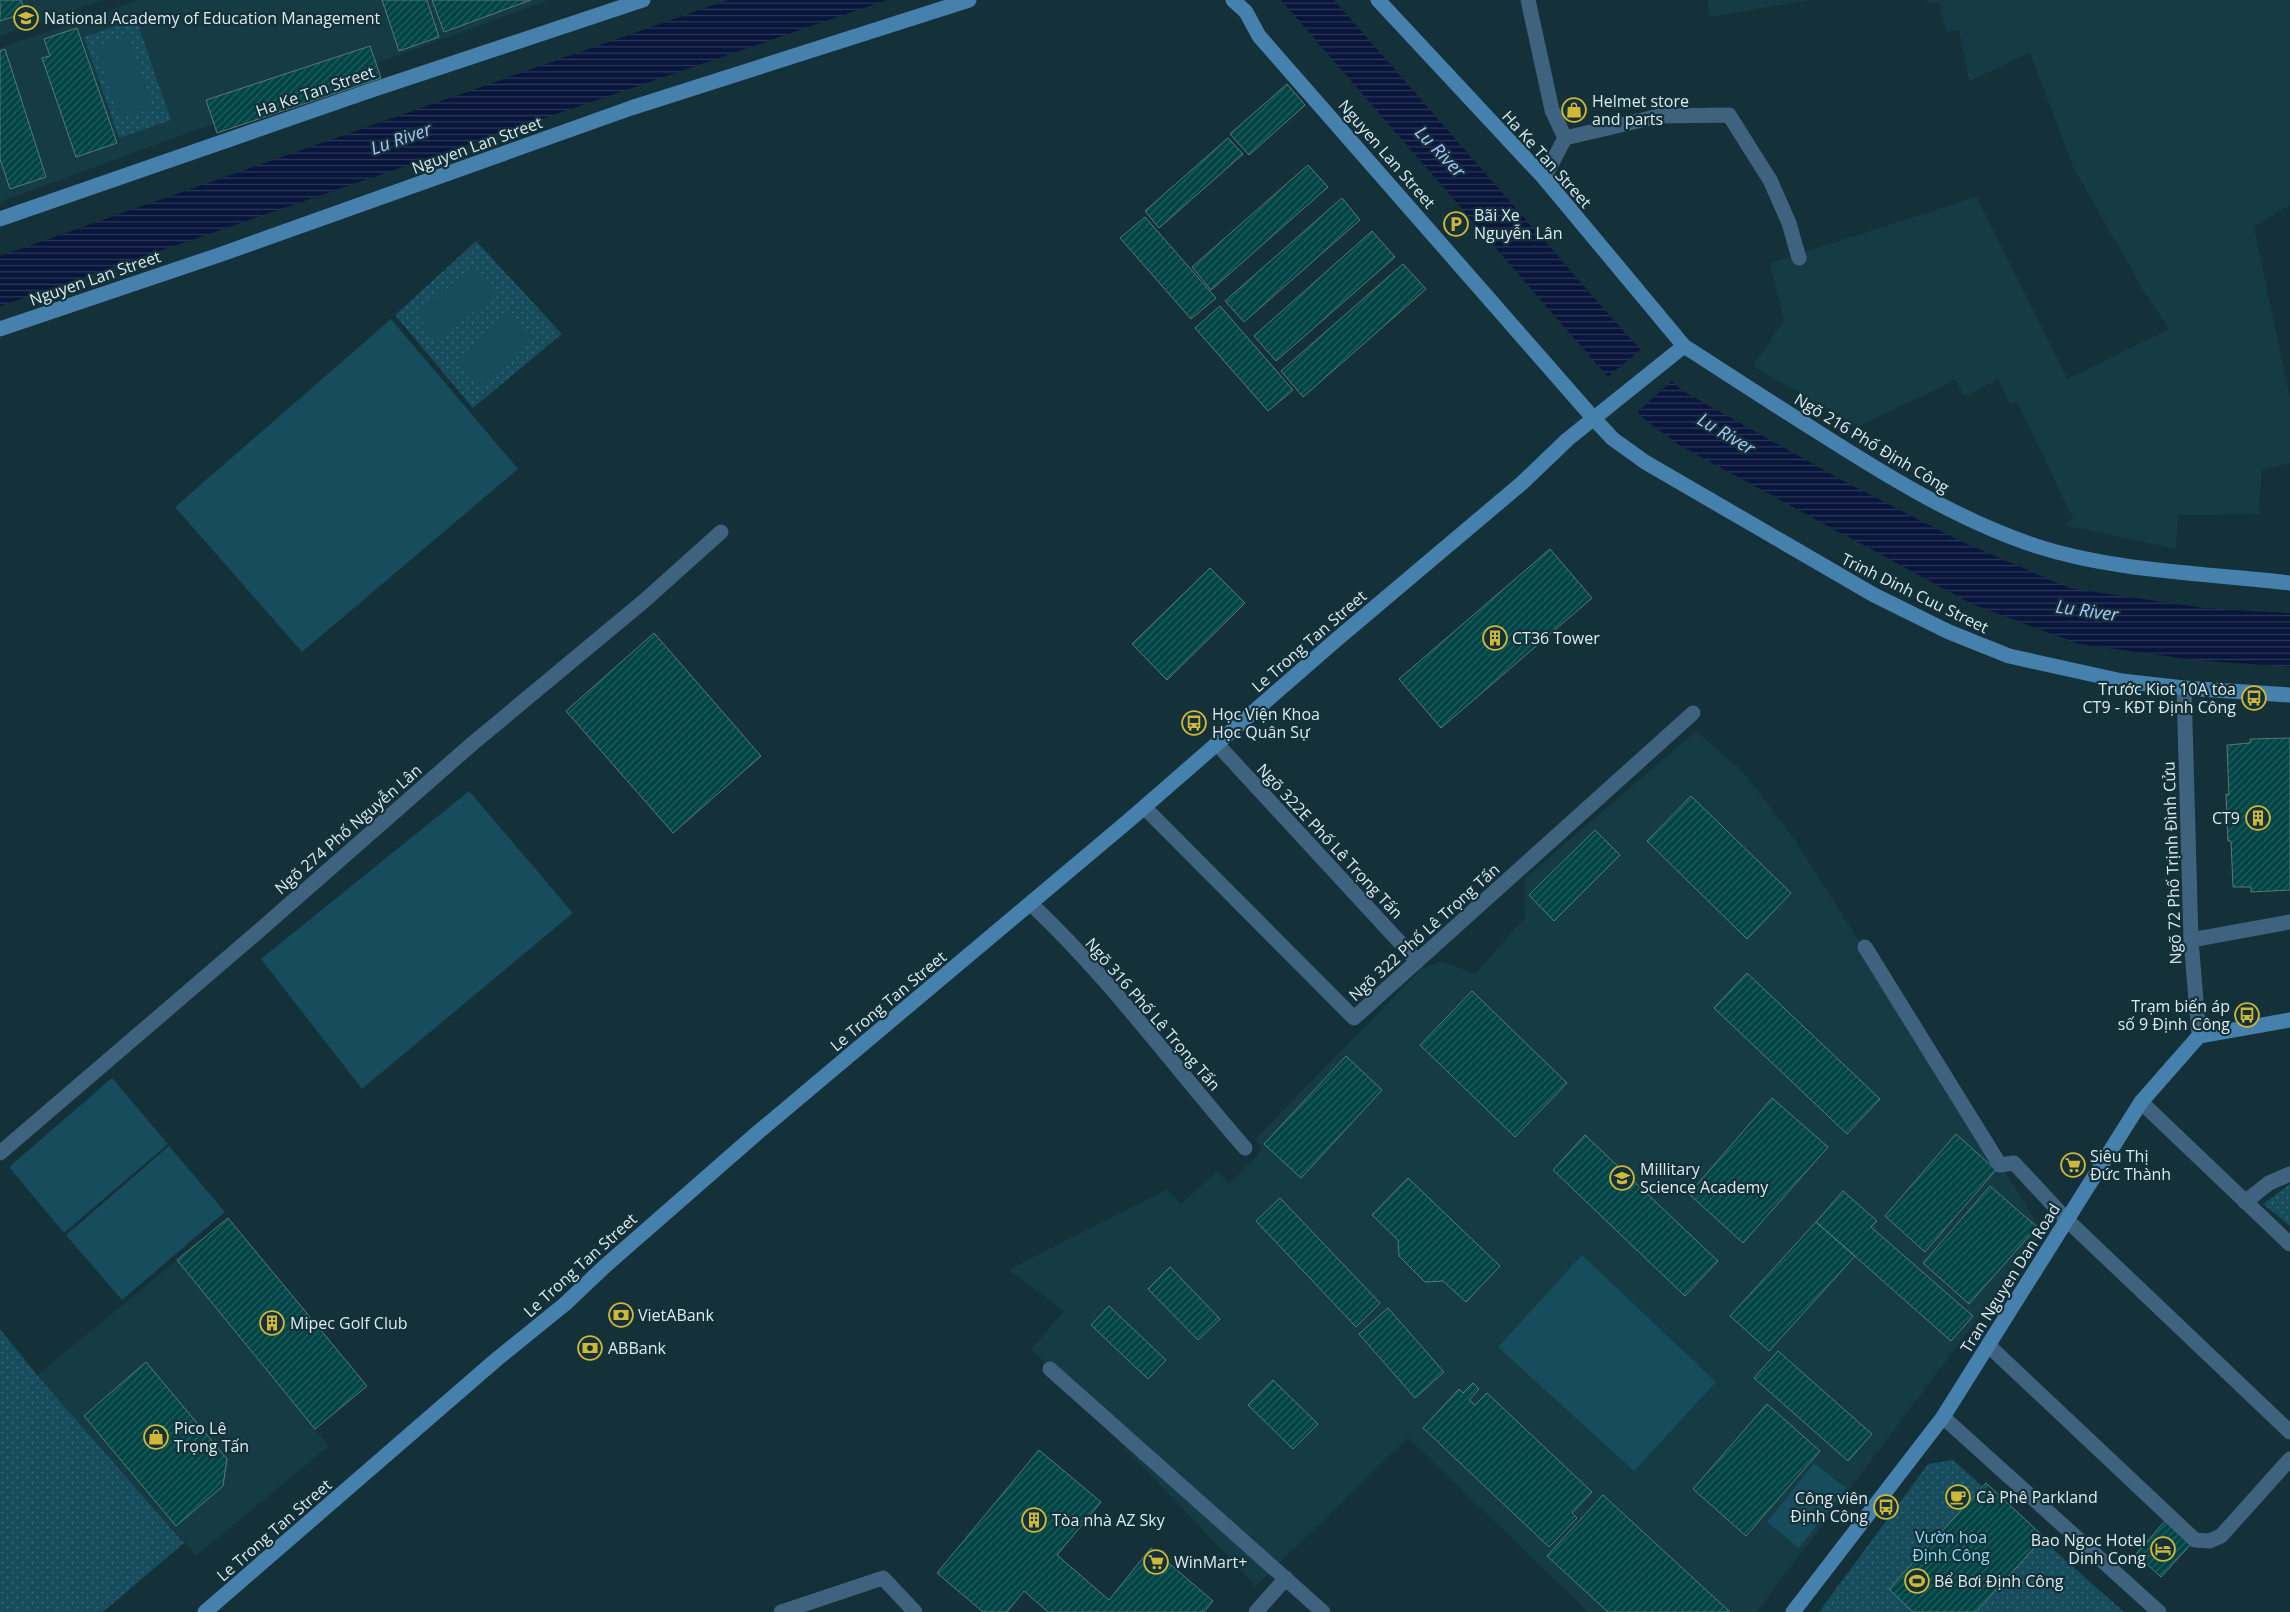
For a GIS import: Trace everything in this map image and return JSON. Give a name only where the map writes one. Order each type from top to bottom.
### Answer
[{"type":"street","name":"Ha Ke Tan Street","points":[[0,219],[369,91],[643,0]]},
{"type":"street","name":"Nguyen Lan Street","points":[[0,329],[407,189],[630,108],[969,0]]},
{"type":"street","name":"Nguyen Lan Street","points":[[1233,0],[1246,12],[1259,36],[1595,420]]},
{"type":"street","name":"Ha Ke Tan Street","points":[[1378,0],[1544,178],[1684,346]]},
{"type":"street","points":[[1528,0],[1552,110],[1565,138]]},
{"type":"street","points":[[1544,178],[1565,138],[1659,116],[1729,115],[1770,180],[1788,223],[1799,258]]},
{"type":"street","name":"Le Trong Tan Street","points":[[207,1611],[497,1359],[565,1304],[604,1267],[756,1134],[1031,904],[1515,489],[1568,439],[1595,420],[1684,346]]},
{"type":"street","name":"Ngõ 216 Phố Định Công","points":[[1684,346],[1912,490],[1972,520],[2036,546],[2110,564],[2290,582]]},
{"type":"street","name":"Trinh Dinh Cuu Street","points":[[1595,420],[1613,439],[1645,462],[1845,579],[1949,632],[2009,656],[2122,681],[2184,688],[2290,695]]},
{"type":"street","name":"Ngõ 274 Phố Nguyễn Lân","points":[[0,1153],[253,936],[472,744],[644,601],[721,532]]},
{"type":"street","name":"Ngõ 72 Phố Trịnh Đình Cửu","points":[[2184,688],[2191,940],[2199,1036]]},
{"type":"street","name":"Ngõ 322 Phố Lê Trọng Tấn","points":[[1144,807],[1354,1018],[1693,713]]},
{"type":"street","name":"Ngõ 322E Phố Lê Trọng Tấn","points":[[1217,744],[1417,961]]},
{"type":"street","name":"Ngõ 316 Phố Lê Trọng Tấn","points":[[1031,904],[1054,926],[1119,1000],[1245,1148]]},
{"type":"street","points":[[2191,940],[2290,922]]},
{"type":"street","points":[[1865,947],[2000,1165],[2014,1163],[2067,1220],[2290,1432]]},
{"type":"street","points":[[2199,1036],[2290,1020]]},
{"type":"street","name":"Tran Nguyen Dan Road","points":[[1793,1612],[1943,1417],[2141,1102],[2199,1036]]},
{"type":"street","points":[[2141,1102],[2290,1244]]},
{"type":"street","points":[[2245,1202],[2268,1183],[2290,1174]]},
{"type":"street","points":[[1989,1346],[2195,1540],[2209,1541],[2221,1536],[2290,1459]]},
{"type":"street","points":[[1050,1369],[1324,1612]]},
{"type":"street","points":[[1943,1417],[2159,1612]]},
{"type":"street","points":[[781,1612],[883,1578],[915,1612]]},
{"type":"street","points":[[1256,1612],[1286,1578]]},
{"type":"shaded area","name":"National Academy of Education Management","points":[[0,0],[103,0],[0,36]]},
{"type":"shaded area","points":[[138,0],[549,0],[0,202],[0,48]]},
{"type":"shaded area","points":[[1707,0],[1809,0],[1710,17]]},
{"type":"shaded area","points":[[1927,0],[2290,0],[2290,205],[2254,227],[2290,398],[2290,463],[2262,470],[2259,514],[2178,515],[2176,549],[2064,525],[2073,518],[2017,402],[2010,404],[1998,379],[1965,397],[1955,380],[1858,427],[1753,366],[1784,320],[1770,263],[1976,197],[2067,379],[2169,329],[2147,296],[2073,167],[2030,53],[1969,81],[1959,30],[1946,32],[1939,2],[1927,3]]},
{"type":"shaded area","name":"Millitary Science Academy","points":[[1696,731],[1745,774],[1797,843],[2043,1232],[1757,1612],[1588,1612],[1408,1438],[1256,1586],[1031,1349],[1064,1311],[1008,1270],[1167,1189],[1181,1204],[1217,1171],[1229,1184],[1263,1149],[1255,1139],[1421,969],[1441,961],[1475,974],[1525,917],[1525,878]]},
{"type":"shaded area","points":[[177,1260],[329,1446],[196,1556],[37,1375]]},
{"type":"green space","points":[[136,19],[171,120],[119,138],[84,37]]},
{"type":"green space","points":[[127,36],[152,107],[120,118],[95,47]]},
{"type":"green space","points":[[476,241],[562,334],[473,408],[395,315]]},
{"type":"green space","points":[[472,267],[494,294],[439,342],[416,315]]},
{"type":"green space","points":[[511,312],[534,339],[478,387],[455,361]]},
{"type":"green space","points":[[391,319],[518,469],[302,652],[175,507]]},
{"type":"green space","points":[[469,791],[573,913],[362,1089],[261,959]]},
{"type":"green space","points":[[112,1078],[168,1144],[64,1233],[9,1167]]},
{"type":"green space","points":[[169,1146],[225,1212],[122,1300],[66,1235]]},
{"type":"green space","points":[[2290,1184],[2290,1226],[2263,1204]]},
{"type":"green space","points":[[1582,1255],[1716,1382],[1634,1471],[1498,1347]]},
{"type":"green space","points":[[0,1329],[37,1375],[184,1543],[103,1612],[0,1612]]},
{"type":"green space","name":"Vườn hoa Định Công","points":[[1953,1460],[2124,1612],[1819,1612],[1928,1464]]},
{"type":"green space","points":[[1814,1463],[1846,1488],[1799,1548],[1767,1522]]},
{"type":"water","name":"Lu River","points":[[728,0],[887,0],[0,306],[0,256]]},
{"type":"water","name":"Lu River","points":[[1281,0],[1334,0],[1625,333],[1681,390],[1838,478],[1958,540],[2069,588],[2204,608],[2290,613],[2290,667],[2195,660],[2079,644],[1972,604],[1679,445],[1644,419]]},
{"type":"pier","points":[[1643,348],[1674,379],[1636,413],[1606,378]]},
{"type":"building","points":[[0,0],[21,0],[25,13],[0,21]]},
{"type":"building","points":[[382,0],[427,0],[439,37],[399,51]]},
{"type":"building","points":[[432,0],[531,0],[444,32]]},
{"type":"building","points":[[77,28],[117,143],[76,157],[42,58],[50,56],[44,39]]},
{"type":"building","points":[[370,46],[381,78],[217,133],[206,100]]},
{"type":"building","points":[[5,49],[46,177],[10,189],[0,159],[0,51]]},
{"type":"building","points":[[1287,84],[1305,105],[1249,155],[1230,134]]},
{"type":"building","points":[[1228,138],[1243,154],[1159,228],[1145,211]]},
{"type":"building","points":[[1308,165],[1328,187],[1211,290],[1192,267]]},
{"type":"building","points":[[1342,198],[1360,220],[1244,322],[1225,301]]},
{"type":"building","points":[[1145,217],[1216,298],[1191,319],[1120,238]]},
{"type":"building","points":[[1372,231],[1395,257],[1276,361],[1254,336]]},
{"type":"building","points":[[1403,264],[1426,289],[1303,397],[1281,371]]},
{"type":"building","points":[[1220,306],[1293,390],[1268,411],[1195,328]]},
{"type":"building","name":"CT36 Tower","points":[[1550,549],[1592,598],[1441,728],[1399,679]]},
{"type":"building","points":[[1210,568],[1245,603],[1167,680],[1132,644]]},
{"type":"building","points":[[654,633],[761,756],[673,833],[566,711]]},
{"type":"building","name":"CT9","points":[[2290,738],[2290,890],[2251,892],[2251,887],[2233,887],[2231,841],[2228,841],[2226,794],[2229,795],[2227,745],[2250,743],[2250,739]]},
{"type":"building","points":[[1691,796],[1791,893],[1747,939],[1647,841]]},
{"type":"building","points":[[1595,830],[1620,855],[1554,921],[1529,895]]},
{"type":"building","points":[[1747,973],[1880,1099],[1847,1134],[1714,1008]]},
{"type":"building","points":[[1472,991],[1567,1083],[1515,1137],[1420,1045]]},
{"type":"building","points":[[1346,1056],[1382,1090],[1301,1178],[1264,1144]]},
{"type":"building","points":[[1772,1098],[1828,1147],[1743,1243],[1689,1194]]},
{"type":"building","points":[[1956,1134],[1996,1170],[1925,1252],[1885,1216]]},
{"type":"building","points":[[1585,1135],[1718,1261],[1685,1296],[1553,1170]]},
{"type":"building","points":[[1408,1178],[1500,1266],[1466,1302],[1443,1281],[1425,1282],[1399,1256],[1398,1240],[1372,1215]]},
{"type":"building","points":[[1990,1186],[2037,1227],[1969,1304],[1923,1263]]},
{"type":"building","points":[[1843,1191],[1877,1221],[1871,1227],[1973,1316],[1951,1341],[1816,1222]]},
{"type":"building","points":[[1280,1198],[1380,1303],[1356,1327],[1256,1221]]},
{"type":"building","name":"Mipec Golf Club","points":[[228,1218],[367,1386],[315,1429],[177,1260]]},
{"type":"building","points":[[1816,1222],[1855,1256],[1769,1351],[1730,1316]]},
{"type":"building","points":[[1170,1267],[1220,1319],[1198,1340],[1148,1289]]},
{"type":"building","points":[[1109,1306],[1166,1360],[1148,1379],[1091,1325]]},
{"type":"building","points":[[1388,1308],[1444,1372],[1415,1398],[1359,1334]]},
{"type":"building","points":[[1778,1351],[1872,1434],[1848,1461],[1754,1378]]},
{"type":"building","name":"Pico Lê Trọng Tấn","points":[[146,1362],[227,1459],[223,1486],[176,1526],[84,1416]]},
{"type":"building","points":[[1273,1380],[1318,1424],[1293,1449],[1248,1405]]},
{"type":"building","points":[[1473,1383],[1479,1389],[1469,1400],[1475,1405],[1487,1393],[1592,1492],[1572,1513],[1577,1518],[1549,1547],[1423,1428],[1459,1389],[1463,1393]]},
{"type":"building","points":[[1767,1404],[1820,1451],[1746,1536],[1693,1489]]},
{"type":"building","name":"Tòa nhà AZ Sky","points":[[1039,1450],[1101,1502],[1057,1555],[1109,1600],[1151,1548],[1213,1601],[1204,1612],[1048,1612],[1024,1591],[1007,1612],[983,1612],[937,1573]]},
{"type":"building","points":[[1986,1483],[2044,1537],[1976,1612],[1913,1612],[1889,1589]]},
{"type":"building","points":[[1603,1495],[1730,1612],[1608,1612],[1547,1556]]},
{"type":"building","name":"Bao Ngoc Hotel Dinh Cong","points":[[2165,1521],[2191,1544],[2161,1577],[2136,1554]]},
{"type":"place","name":"National Academy of Education Management","points":[[26,18]]},
{"type":"place","name":"Helmet store and parts","points":[[1574,110]]},
{"type":"place","name":"Bãi Xe Nguyễn Lân","points":[[1456,224]]},
{"type":"place","name":"CT36 Tower","points":[[1495,638]]},
{"type":"place","name":"Trước Kiot 10A tòa CT9 - KĐT Định Công","points":[[2254,698]]},
{"type":"place","name":"Học Viện Khoa Học Quân Sự","points":[[1194,723]]},
{"type":"place","name":"CT9","points":[[2258,818]]},
{"type":"place","name":"Trạm biến áp số 9 Định Công","points":[[2247,1015]]},
{"type":"place","name":"Siêu Thị Đức Thành","points":[[2073,1165]]},
{"type":"place","name":"Millitary Science Academy","points":[[1622,1178]]},
{"type":"place","name":"VietABank","points":[[621,1315]]},
{"type":"place","name":"Mipec Golf Club","points":[[272,1323]]},
{"type":"place","name":"ABBank","points":[[590,1348]]},
{"type":"place","name":"Pico Lê Trọng Tấn","points":[[156,1437]]},
{"type":"place","name":"Cà Phê Parkland","points":[[1958,1497]]},
{"type":"place","name":"Công viên Định Công","points":[[1886,1507]]},
{"type":"place","name":"Tòa nhà AZ Sky","points":[[1034,1520]]},
{"type":"place","name":"Bao Ngoc Hotel Dinh Cong","points":[[2163,1549]]},
{"type":"place","name":"WinMart+","points":[[1156,1562]]},
{"type":"place","name":"Bể Bơi Định Công","points":[[1917,1581]]}]
